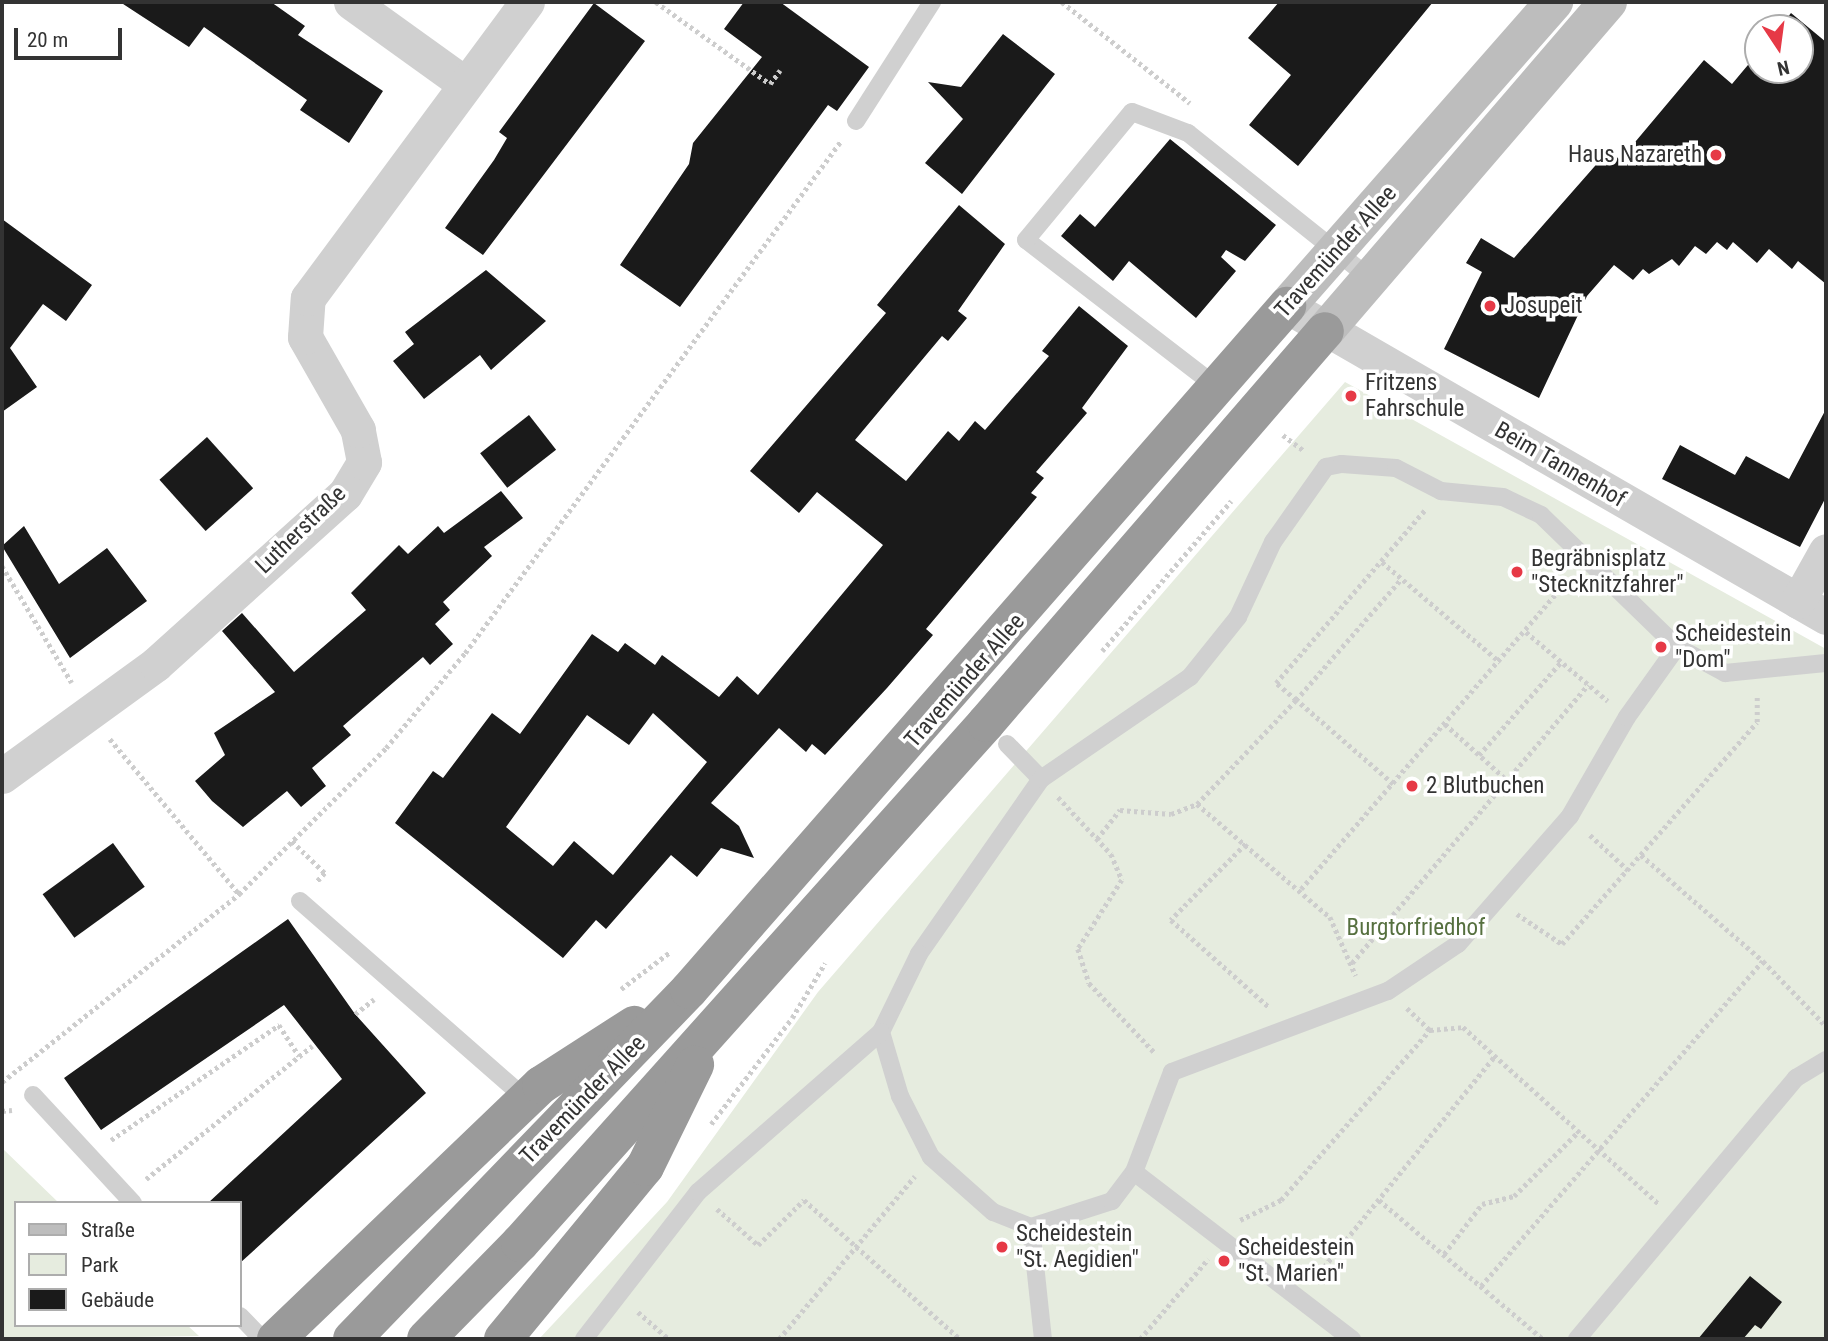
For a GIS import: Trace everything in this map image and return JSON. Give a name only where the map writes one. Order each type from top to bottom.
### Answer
[{"type":"highway","name":"Travemünder Allee","points":[[352,1339],[689,990],[1287,306]]},
{"type":"highway","name":"Travemünder Allee","points":[[426,1339],[520,1243],[719,1017],[1004,702],[1325,331]]},
{"type":"highway","points":[[276,1339],[526,1099],[689,990]]},
{"type":"highway","points":[[503,1339],[645,1167],[719,1017]]},
{"type":"main road","name":"Travemünder Allee","points":[[1287,306],[1555,2]]},
{"type":"main road","name":"Travemünder Allee","points":[[1325,331],[1608,2]]},
{"type":"street","points":[[351,2],[465,84]]},
{"type":"street","name":"Lutherstraße","points":[[2,776],[92,716],[345,494],[364,462],[358,430],[305,337],[308,298],[527,2]]},
{"type":"street","name":"Beim Tannenhof","points":[[1287,306],[1325,331],[1812,609],[1826,551]]},
{"type":"lane","points":[[856,121],[932,2]]},
{"type":"lane","points":[[1217,387],[1026,240],[1132,112],[1188,133],[1371,279]]},
{"type":"lane","points":[[584,1339],[698,1192],[881,1032],[919,954],[1041,779],[1189,677],[1238,617],[1273,542],[1326,467],[1372,462],[1441,491],[1503,497],[1531,510],[1586,557],[1677,647],[1725,673],[1826,663]]},
{"type":"lane","points":[[881,1032],[900,1096],[931,1157],[993,1212],[1031,1227],[1112,1201],[1134,1172],[1172,1072],[1388,991],[1458,944],[1570,816],[1627,717],[1677,647]]},
{"type":"lane","points":[[1007,744],[1041,779]]},
{"type":"lane","points":[[300,901],[526,1099]]},
{"type":"lane","points":[[1577,1339],[1796,1078],[1826,1060]]},
{"type":"lane","points":[[33,1095],[130,1199]]},
{"type":"lane","points":[[1134,1172],[1352,1339]]},
{"type":"lane","points":[[1031,1227],[1043,1339]]},
{"type":"lane","points":[[242,1318],[262,1339]]},
{"type":"path","points":[[656,2],[769,84],[780,70]]},
{"type":"path","points":[[2,1082],[239,894],[386,748],[465,653],[856,121]]},
{"type":"path","points":[[1277,431],[1326,467]]},
{"type":"path","points":[[1393,784],[1276,683],[1441,491]]},
{"type":"path","points":[[1301,889],[1526,632],[1586,557]]},
{"type":"path","points":[[1382,562],[1500,662]]},
{"type":"path","points":[[2,566],[92,716],[239,894]]},
{"type":"path","points":[[1097,839],[1120,810],[1171,814],[1197,804],[1296,700],[1401,579]]},
{"type":"path","points":[[1526,632],[1627,717]]},
{"type":"path","points":[[1479,755],[1560,663]]},
{"type":"path","points":[[1497,901],[1562,944],[1757,722],[1757,669]]},
{"type":"path","points":[[1352,963],[1588,685]]},
{"type":"path","points":[[1445,724],[1507,780]]},
{"type":"path","points":[[1041,779],[1097,839],[1122,880],[1078,949],[1088,984],[1172,1072]]},
{"type":"path","points":[[1197,804],[1301,889],[1330,917],[1352,963],[1364,1000]]},
{"type":"path","points":[[1570,816],[1628,870]]},
{"type":"path","points":[[292,841],[325,873],[300,901]]},
{"type":"path","points":[[1246,844],[1171,920],[1291,1027]]},
{"type":"path","points":[[1641,855],[1763,961],[1826,1026]]},
{"type":"path","points":[[1481,1286],[1763,961]]},
{"type":"path","points":[[1388,991],[1430,1030]]},
{"type":"path","points":[[89,1155],[279,1025],[299,1056]]},
{"type":"path","points":[[1140,1339],[1245,1214],[1281,1200],[1430,1030],[1463,1027],[1677,1220]]},
{"type":"path","points":[[130,1199],[312,1046]]},
{"type":"path","points":[[1299,1298],[1495,1056]]},
{"type":"path","points":[[1444,1254],[1482,1204],[1514,1196],[1578,1131]]},
{"type":"path","points":[[779,1339],[931,1157]]},
{"type":"path","points":[[698,1192],[758,1245],[804,1199],[960,1339]]},
{"type":"path","points":[[1379,1200],[1543,1339]]},
{"type":"path","points":[[617,1294],[669,1339]]},
{"type":"green space","name":"Burgtorfriedhof","points":[[1345,382],[1826,649],[1826,1339],[539,1339],[667,1202],[818,992]]},
{"type":"green space","points":[[2,1148],[57,1201],[14,1201],[14,1327],[189,1327],[199,1336],[2,1339]]},
{"type":"building","points":[[120,2],[271,2],[305,26],[298,35],[383,91],[349,143],[300,110],[307,100],[204,27],[189,47]]},
{"type":"building","points":[[744,2],[780,2],[869,67],[837,111],[828,105],[680,307],[620,265],[689,164],[693,143],[762,57],[724,29]]},
{"type":"building","points":[[1279,2],[1433,2],[1298,166],[1249,125],[1291,75],[1248,38]]},
{"type":"building","points":[[594,3],[645,41],[483,255],[445,228],[507,138],[499,132]]},
{"type":"building","points":[[1814,32],[1826,42],[1826,284],[1798,261],[1792,269],[1769,249],[1757,263],[1733,242],[1727,250],[1717,242],[1706,254],[1695,246],[1679,266],[1672,259],[1649,274],[1643,269],[1633,280],[1614,265],[1587,296],[1539,398],[1444,349],[1482,272],[1466,263],[1481,238],[1514,258],[1609,150],[1620,160],[1704,60],[1732,84],[1744,70],[1744,84],[1814,84]]},
{"type":"building","points":[[1003,34],[1055,74],[962,194],[925,163],[963,119],[928,82],[961,87]]},
{"type":"building","points":[[1170,139],[1276,225],[1245,261],[1226,250],[1221,257],[1236,271],[1196,318],[1129,261],[1113,281],[1061,236],[1080,214],[1095,227]]},
{"type":"building","points":[[959,205],[1005,244],[958,311],[967,318],[948,341],[942,336],[855,440],[906,481],[948,431],[959,441],[975,421],[985,430],[1049,356],[1042,351],[1079,306],[1128,346],[1082,408],[1087,413],[1036,472],[1044,478],[1031,493],[1037,497],[926,629],[933,635],[887,688],[825,755],[812,744],[806,752],[779,728],[711,803],[739,826],[754,858],[721,848],[697,877],[671,855],[606,929],[596,920],[563,958],[395,823],[433,771],[443,778],[492,713],[520,734],[592,634],[618,652],[625,643],[655,665],[662,655],[719,697],[737,676],[758,695],[883,545],[817,492],[799,513],[750,471],[886,313],[877,305]],"holes":[[[653,713],[707,762],[613,875],[574,841],[553,866],[506,827],[587,715],[629,745]]]},
{"type":"building","points":[[2,219],[92,285],[66,321],[43,304],[10,348],[37,387],[2,412]]},
{"type":"building","points":[[486,270],[546,321],[491,370],[480,355],[424,399],[393,361],[414,344],[405,332]]},
{"type":"building","points":[[1826,409],[1826,497],[1800,547],[1662,479],[1680,445],[1735,475],[1746,456],[1789,479]]},
{"type":"building","points":[[529,415],[556,450],[507,488],[480,453]]},
{"type":"building","points":[[207,437],[253,488],[206,531],[159,480]]},
{"type":"building","points":[[501,491],[523,518],[484,547],[492,556],[443,602],[450,610],[435,624],[453,644],[430,665],[423,657],[343,726],[351,735],[312,768],[326,786],[301,807],[287,791],[243,827],[212,801],[195,781],[225,755],[214,733],[275,692],[222,631],[242,613],[294,672],[366,610],[351,593],[399,545],[408,554],[438,526],[444,533]]},
{"type":"building","points":[[24,526],[59,584],[107,548],[147,601],[70,658],[2,546]]},
{"type":"building","points":[[113,843],[145,887],[74,938],[43,894]]},
{"type":"building","points":[[288,919],[355,1014],[426,1093],[242,1261],[242,1201],[210,1201],[342,1079],[284,1005],[101,1130],[64,1078]]},
{"type":"building","points":[[1750,1276],[1782,1302],[1761,1329],[1755,1325],[1743,1339],[1698,1339]]},
{"type":"place","name":"Haus Nazareth","points":[[1716,155]]},
{"type":"place","name":"Josupeit","points":[[1490,306]]},
{"type":"place","name":"Fritzens Fahrschule","points":[[1351,396]]},
{"type":"place","name":"Begräbnisplatz \"Stecknitzfahrer\"","points":[[1517,572]]},
{"type":"place","name":"Scheidestein \"Dom\"","points":[[1661,647]]},
{"type":"place","name":"2 Blutbuchen","points":[[1412,786]]},
{"type":"place","name":"Scheidestein \"St. Aegidien\"","points":[[1002,1247]]},
{"type":"place","name":"Scheidestein \"St. Marien\"","points":[[1224,1261]]}]
